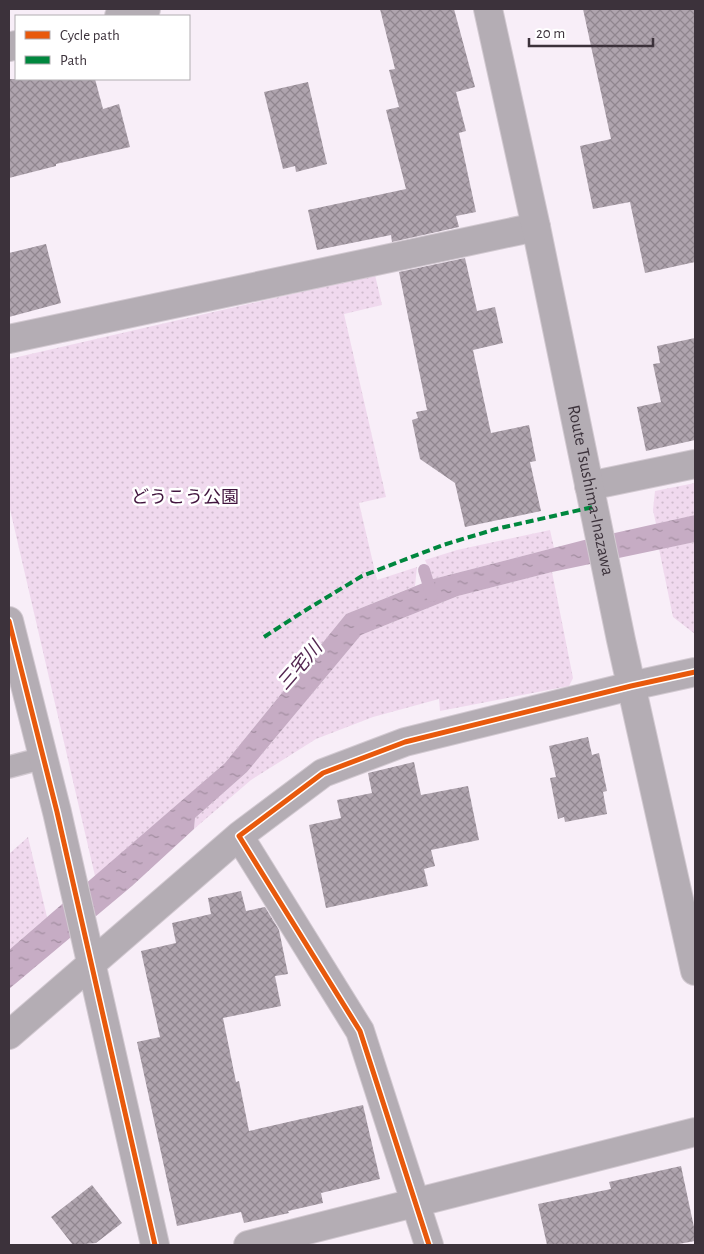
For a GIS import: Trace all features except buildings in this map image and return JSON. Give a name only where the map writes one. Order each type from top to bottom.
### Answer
[{"type":"street","points":[[123,15],[146,9]]},
{"type":"street","name":"Route Tsushima-Inazawa","points":[[488,9],[536,227],[621,640],[695,971]]},
{"type":"street","points":[[9,339],[536,227]]},
{"type":"street","points":[[589,486],[695,464]]},
{"type":"street","points":[[9,621],[56,812],[155,1245]]},
{"type":"street","points":[[9,1035],[90,958],[239,836],[323,773],[405,742],[695,672]]},
{"type":"street","points":[[239,836],[360,1032],[429,1245]]},
{"type":"street","points":[[248,1245],[695,1132]]},
{"type":"lane","points":[[9,767],[43,758]]},
{"type":"green space","name":"どうこう公園","points":[[375,275],[382,305],[344,314],[386,497],[359,503],[377,580],[417,567],[415,586],[346,614],[225,763],[95,876],[9,505],[9,359]]},
{"type":"green space","points":[[695,483],[695,515],[656,524],[653,510],[655,491]]},
{"type":"green space","points":[[550,530],[554,548],[433,579],[425,560],[457,550]]},
{"type":"green space","points":[[695,542],[695,634],[673,617],[659,549]]},
{"type":"green space","points":[[552,572],[573,678],[569,686],[440,711],[439,699],[373,717],[316,739],[251,780],[194,829],[195,818],[247,772],[361,635],[458,596]]},
{"type":"green space","points":[[28,837],[47,917],[9,950],[9,854]]},
{"type":"water","points":[[695,515],[695,542],[552,572],[458,596],[361,635],[247,772],[195,818],[194,829],[132,886],[9,989],[9,950],[225,763],[346,614],[433,579],[588,539]]},
{"type":"waterway","points":[[424,570],[432,596]]},
{"type":"marked path","points":[[264,637],[362,576],[443,545],[496,529],[593,507]]},
{"type":"cycle path","points":[[9,621],[57,812],[155,1245]]},
{"type":"cycle path","points":[[429,1245],[360,1031],[239,836],[323,773],[405,742],[695,672]]},
{"type":"water label","name":"三宅川","points":[[300,666]]}]
